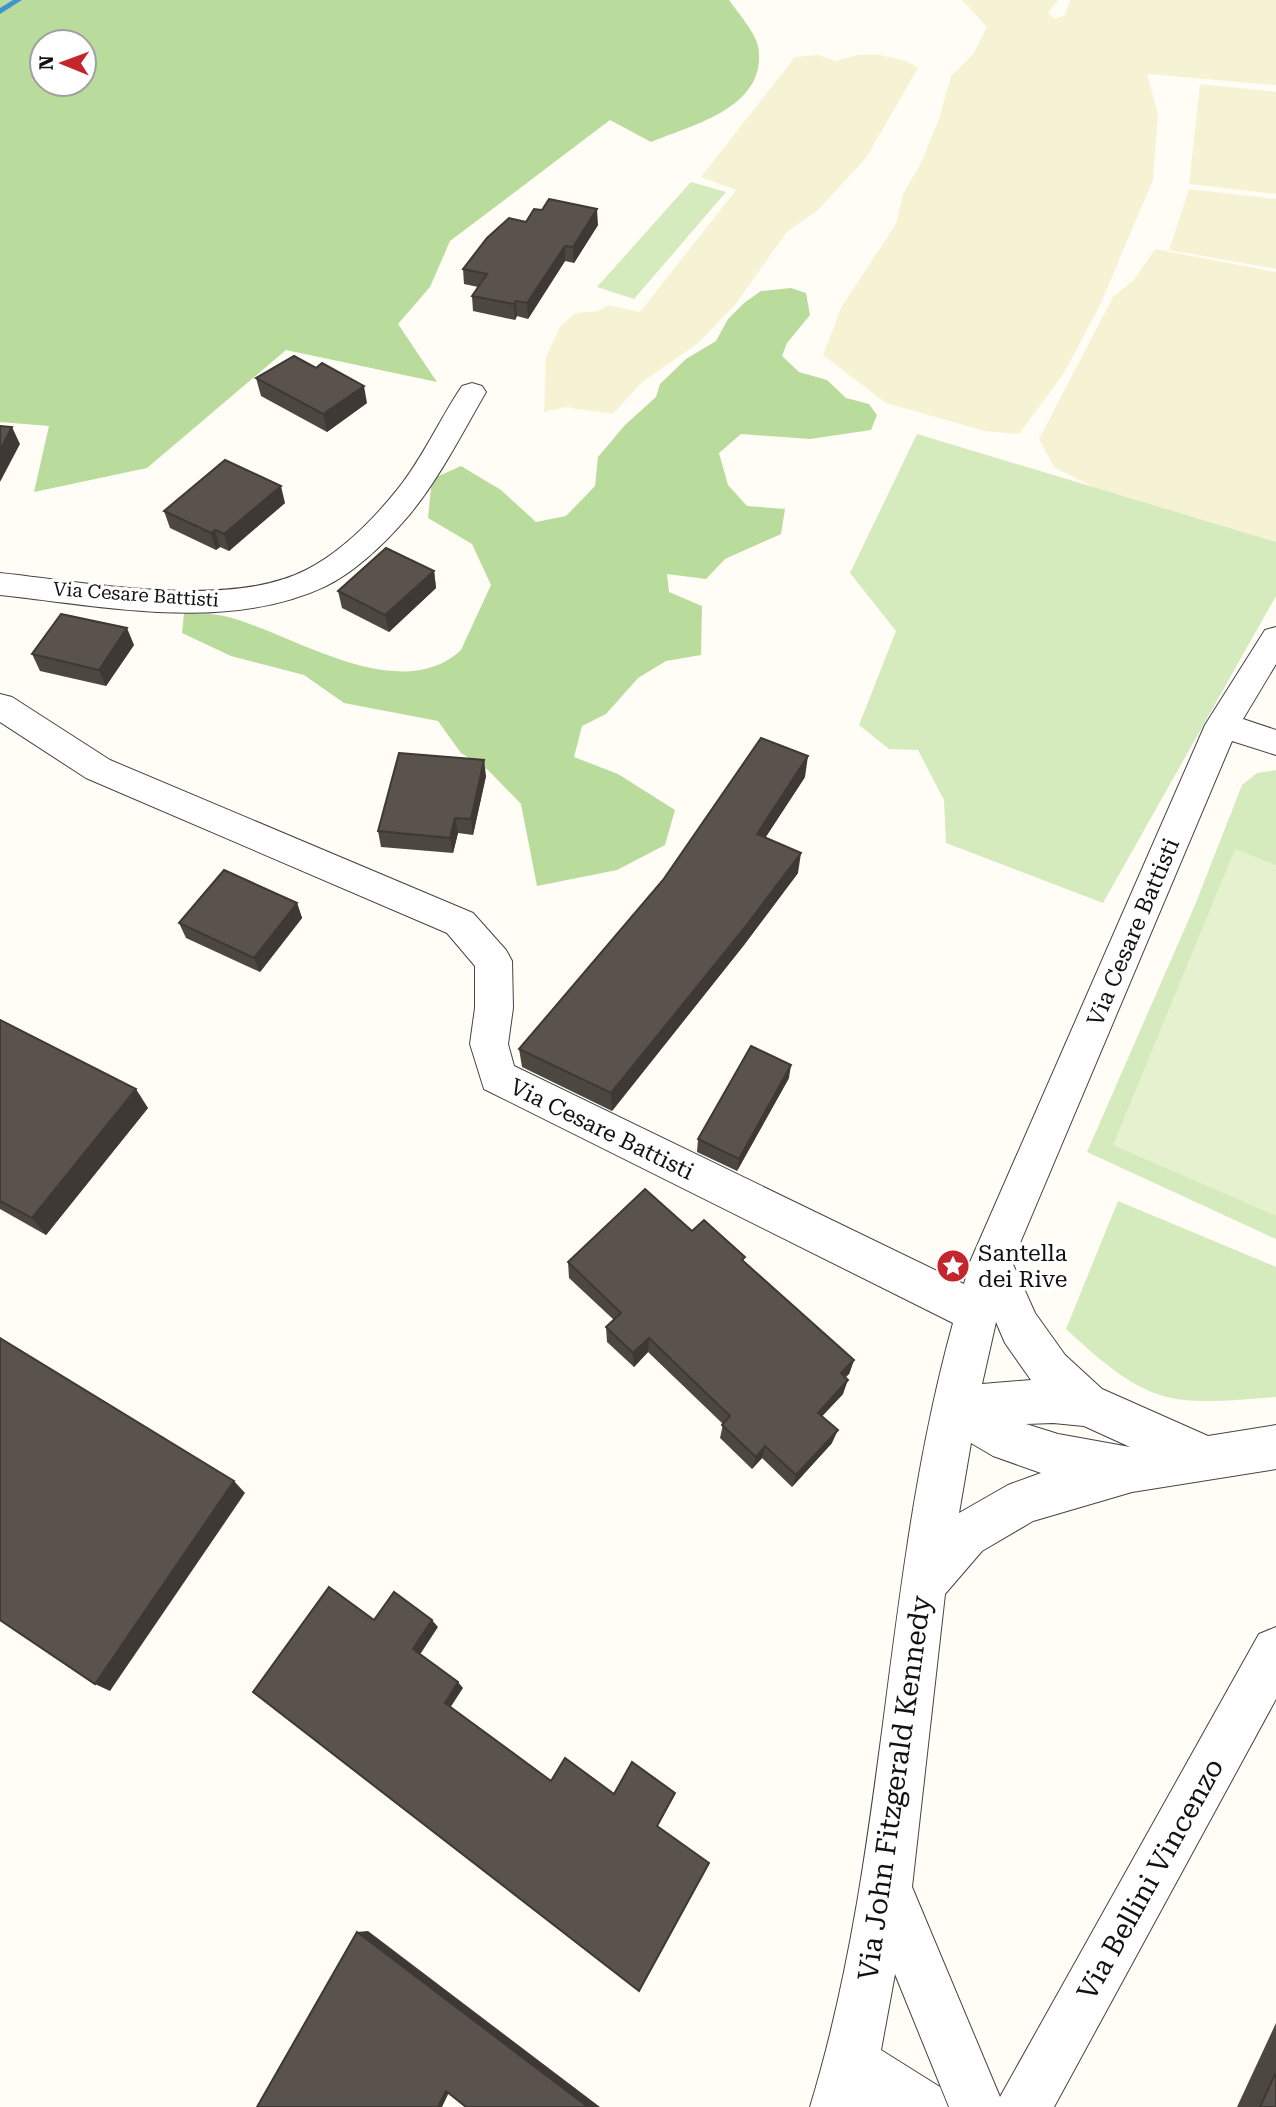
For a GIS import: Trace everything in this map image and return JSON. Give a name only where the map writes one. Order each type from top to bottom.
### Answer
[{"type":"street","name":"Via Cesare Battisti","points":[[0,584],[193,601],[257,598],[314,579],[358,548],[408,496],[472,392]]},
{"type":"street","name":"Via Cesare Battisti","points":[[937,1509],[976,1312],[991,1262],[1222,725],[1276,638]]},
{"type":"street","name":"Via Cesare Battisti","points":[[0,706],[98,769],[460,923],[493,961],[494,1008],[489,1044],[498,1077],[976,1312]]},
{"type":"street","points":[[1222,725],[1256,739],[1276,743]]},
{"type":"street","points":[[991,1262],[1020,1328],[1050,1370],[1086,1404]]},
{"type":"street","points":[[957,1410],[1006,1402],[1043,1400],[1086,1404],[1204,1457]]},
{"type":"street","points":[[957,1410],[1009,1440],[1058,1457],[1135,1470]]},
{"type":"street","points":[[923,1584],[966,1535],[1024,1500],[1135,1470],[1276,1447]]},
{"type":"street","name":"Via John Fitzgerald Kennedy","points":[[845,2085],[886,1887],[923,1584],[937,1509]]},
{"type":"street","name":"Via Bellini Vincenzo","points":[[1024,2107],[1276,1651]]},
{"type":"street","points":[[886,1887],[977,2107]]},
{"type":"street","points":[[845,2085],[920,2107]]},
{"type":"shaded area","points":[[962,0],[1058,0],[1048,13],[1055,19],[1065,15],[1070,0],[1276,0],[1276,85],[1147,74],[1158,114],[1153,180],[1100,305],[1064,373],[1019,434],[985,431],[886,403],[823,355],[842,306],[896,224],[903,194],[920,165],[939,119],[951,76],[973,54],[987,27]]},
{"type":"shaded area","points":[[819,55],[836,61],[857,55],[880,55],[906,61],[918,68],[866,158],[819,209],[786,233],[735,305],[698,343],[641,383],[613,414],[565,407],[544,412],[546,357],[560,327],[575,313],[598,311],[608,305],[640,312],[736,190],[701,177],[795,57]]},
{"type":"shaded area","points":[[1200,84],[1276,92],[1276,194],[1189,184]]},
{"type":"shaded area","points":[[1189,189],[1276,199],[1276,269],[1169,250]]},
{"type":"shaded area","points":[[1155,249],[1276,272],[1276,542],[1093,487],[1054,467],[1039,439],[1113,297],[1134,280]]},
{"type":"green space","points":[[0,0],[729,0],[753,35],[758,46],[758,67],[752,84],[740,99],[724,110],[651,142],[610,120],[450,241],[430,287],[398,324],[437,382],[286,350],[147,468],[34,492],[49,426],[0,422]]},
{"type":"green space","points":[[691,182],[726,192],[634,299],[597,287]]},
{"type":"green space","points":[[791,288],[806,293],[810,315],[787,343],[782,356],[799,372],[827,380],[846,398],[869,404],[877,415],[871,430],[810,439],[741,434],[719,453],[728,485],[747,506],[785,509],[781,534],[725,559],[706,579],[667,574],[669,592],[702,606],[701,655],[666,661],[638,678],[606,714],[582,726],[574,757],[618,774],[675,810],[665,845],[617,870],[537,886],[521,804],[488,770],[461,753],[438,721],[344,703],[304,675],[231,656],[182,633],[184,613],[220,615],[348,662],[379,669],[409,671],[437,665],[461,650],[491,585],[472,544],[428,518],[432,479],[461,466],[501,490],[536,522],[566,516],[595,486],[598,457],[625,425],[656,397],[660,384],[686,359],[716,341],[728,319],[744,303],[761,291]]},
{"type":"green space","points":[[917,434],[1276,542],[1276,596],[1103,903],[946,843],[944,800],[918,750],[889,749],[859,725],[896,631],[850,573]]},
{"type":"green space","points":[[1276,770],[1276,1239],[1087,1152],[1195,905],[1242,785],[1257,773]]},
{"type":"green space","points":[[1235,849],[1276,865],[1276,1216],[1113,1145]]},
{"type":"green space","points":[[1118,1201],[1276,1267],[1276,1397],[1207,1401],[1167,1397],[1135,1384],[1120,1374],[1066,1329]]},
{"type":"building","points":[[549,199],[597,209],[573,247],[565,246],[527,303],[516,301],[514,304],[472,296],[487,274],[463,269],[487,238],[509,218],[526,222],[534,209],[542,210]]},
{"type":"building","points":[[294,356],[316,368],[322,363],[364,386],[323,414],[256,378]]},
{"type":"building","points":[[0,426],[12,427],[0,450]]},
{"type":"building","points":[[225,460],[281,486],[224,534],[215,530],[211,533],[164,511]]},
{"type":"building","points":[[386,548],[434,571],[385,615],[338,591]]},
{"type":"building","points":[[61,614],[127,628],[99,670],[32,654]]},
{"type":"building","points":[[761,738],[808,756],[757,834],[801,853],[746,926],[611,1093],[519,1049],[663,880]]},
{"type":"building","points":[[399,753],[484,760],[471,819],[455,818],[450,838],[378,831]]},
{"type":"building","points":[[224,870],[297,903],[254,958],[179,923]]},
{"type":"building","points":[[0,1020],[136,1089],[32,1218],[0,1201]]},
{"type":"building","points":[[751,1046],[791,1065],[739,1159],[698,1139]]},
{"type":"building","points":[[645,1189],[692,1231],[704,1220],[745,1257],[742,1260],[854,1360],[841,1373],[848,1380],[818,1413],[838,1430],[796,1475],[765,1446],[756,1457],[722,1425],[730,1416],[649,1338],[633,1353],[606,1327],[621,1313],[568,1262]]},
{"type":"building","points":[[0,1338],[234,1481],[95,1684],[0,1620]]},
{"type":"building","points":[[329,1587],[374,1620],[394,1592],[432,1620],[413,1649],[458,1682],[445,1703],[551,1781],[565,1758],[614,1794],[632,1762],[675,1793],[657,1826],[709,1863],[639,1991],[253,1692]]},
{"type":"building","points":[[357,1932],[588,2107],[466,2107],[446,2091],[438,2107],[257,2107]]},
{"type":"building","points":[[1276,2072],[1276,2107],[1260,2107]]},
{"type":"waterway","points":[[0,12],[18,0]]},
{"type":"place","name":"Santella dei Rive","points":[[953,1266]]}]
